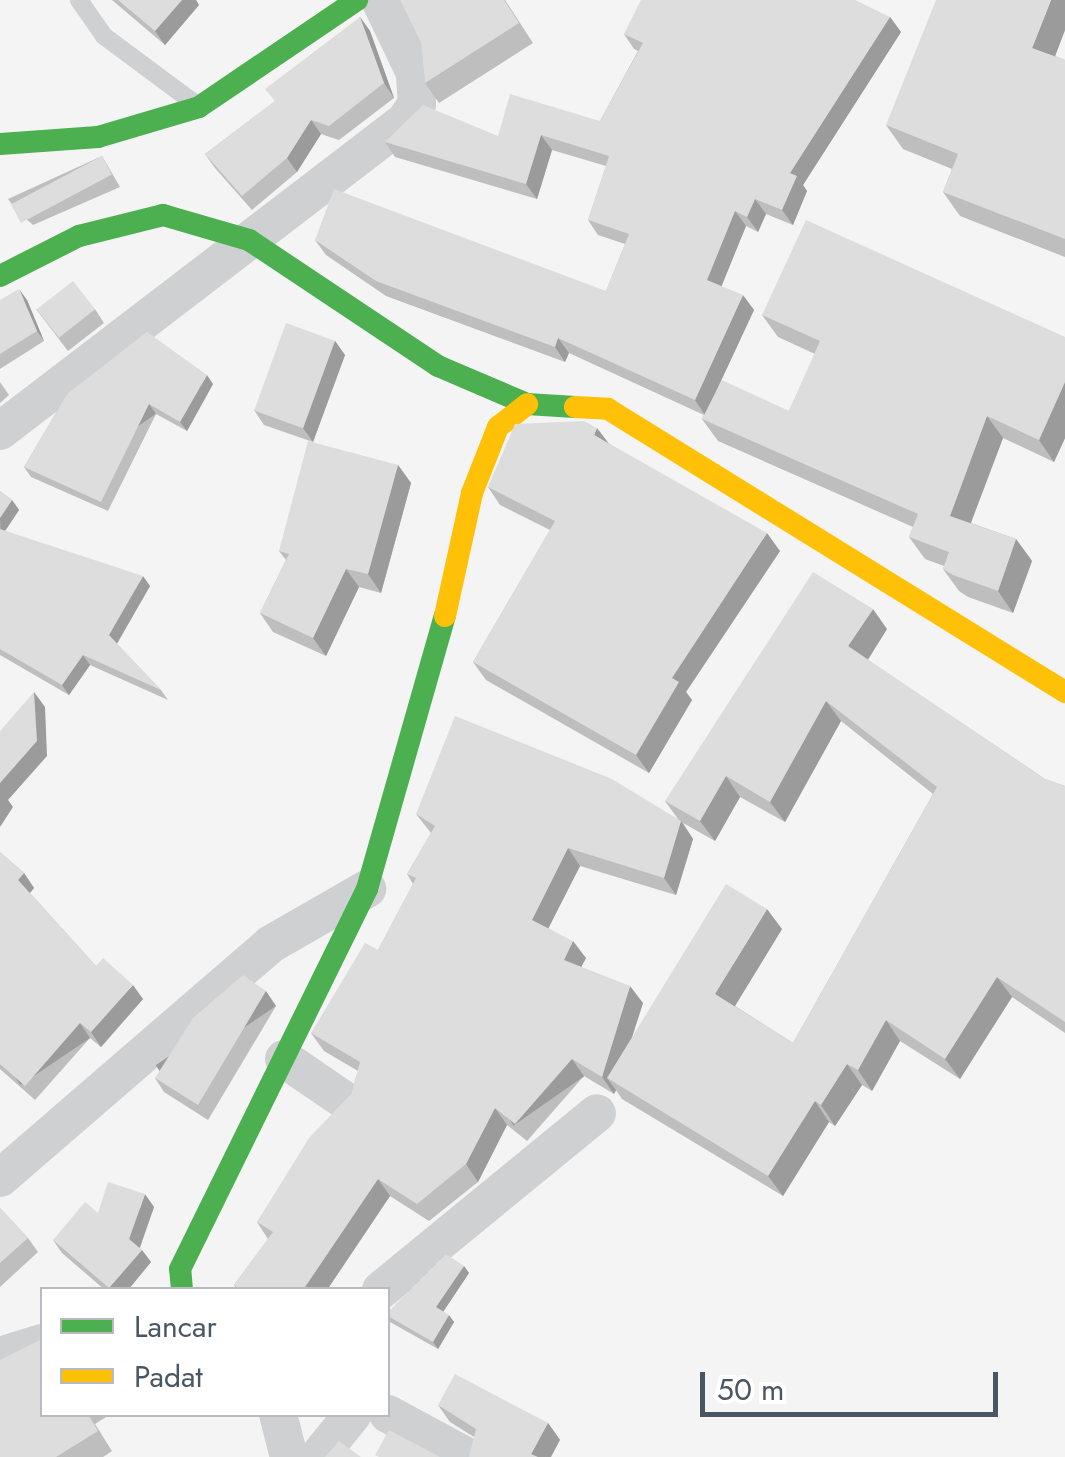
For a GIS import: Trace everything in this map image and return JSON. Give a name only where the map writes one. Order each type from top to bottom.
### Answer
[{"type":"street","points":[[0,144],[98,136],[200,107],[358,0]]},
{"type":"street","points":[[0,431],[383,142],[417,104],[415,73],[380,0]]},
{"type":"street","points":[[0,276],[79,236],[145,218],[178,215],[249,240],[438,366],[527,404],[608,410],[1065,692]]},
{"type":"street","points":[[182,1287],[180,1269],[367,889],[438,648],[472,493],[498,426],[527,404]]},
{"type":"street","points":[[0,1178],[271,944],[367,889]]},
{"type":"street","points":[[284,1060],[344,1100]]},
{"type":"street","points":[[384,1287],[598,1113]]},
{"type":"street","points":[[0,1356],[40,1344]]},
{"type":"street","points":[[390,1415],[468,1457]]},
{"type":"street","points":[[279,1417],[289,1457]]},
{"type":"street","points":[[318,1457],[351,1417]]},
{"type":"lane","points":[[79,0],[104,36],[200,107]]},
{"type":"building","points":[[118,0],[182,0],[155,31]]},
{"type":"building","points":[[400,0],[504,0],[519,23],[425,83],[421,43]]},
{"type":"building","points":[[641,0],[855,0],[890,17],[790,173],[797,176],[782,210],[755,199],[747,217],[735,211],[707,280],[743,295],[695,400],[558,338],[555,347],[376,281],[315,240],[334,189],[606,291],[629,234],[588,220],[609,156],[541,135],[526,184],[385,142],[423,105],[498,136],[510,94],[600,121],[643,43],[624,34]]},
{"type":"building","points":[[936,0],[1051,0],[1032,48],[1065,60],[1065,239],[943,192],[958,154],[886,125]]},
{"type":"building","points":[[360,17],[384,83],[329,126],[311,120],[287,158],[242,196],[205,154],[275,101],[265,89]]},
{"type":"building","points":[[102,156],[112,175],[21,223],[11,204]]},
{"type":"building","points":[[806,220],[1065,337],[1065,382],[1039,440],[987,416],[950,516],[1016,539],[998,591],[943,569],[949,552],[909,537],[918,514],[702,419],[722,380],[789,411],[820,341],[762,315]]},
{"type":"building","points":[[73,281],[95,309],[59,338],[37,309]]},
{"type":"building","points":[[19,289],[37,331],[0,354],[0,300]]},
{"type":"building","points":[[286,323],[335,341],[303,428],[254,410]]},
{"type":"building","points":[[147,332],[207,375],[180,422],[149,404],[101,502],[24,467],[67,394]]},
{"type":"building","points":[[584,421],[597,428],[594,435],[767,533],[672,678],[679,682],[636,755],[473,662],[555,521],[488,487],[515,424]]},
{"type":"building","points":[[308,441],[398,465],[368,574],[346,569],[313,638],[260,613],[289,554],[279,551]]},
{"type":"building","points":[[0,491],[12,500],[0,518]]},
{"type":"building","points":[[0,529],[143,576],[109,635],[161,690],[83,655],[62,685],[0,649]]},
{"type":"building","points":[[813,572],[873,609],[848,646],[1045,779],[1065,786],[1065,1022],[997,977],[945,1059],[886,1020],[858,1070],[847,1064],[821,1105],[815,1101],[768,1176],[607,1078],[726,884],[767,909],[715,994],[793,1043],[937,787],[826,701],[770,802],[726,776],[700,821],[665,801]]},
{"type":"building","points":[[34,692],[37,741],[0,783],[0,731]]},
{"type":"building","points":[[455,716],[612,779],[681,821],[664,878],[568,848],[532,920],[573,941],[564,960],[630,986],[602,1077],[572,1059],[515,1124],[495,1108],[466,1164],[417,1204],[378,1179],[305,1287],[236,1287],[234,1285],[273,1232],[257,1222],[309,1138],[351,1094],[360,1062],[311,1033],[365,943],[378,950],[416,878],[407,874],[435,826],[416,814]]},
{"type":"building","points":[[0,852],[24,873],[18,880],[96,966],[103,958],[133,985],[91,1032],[80,1023],[25,1086],[0,1064]]},
{"type":"building","points":[[243,975],[266,991],[198,1105],[155,1078],[193,1018]]},
{"type":"building","points":[[108,1182],[145,1194],[129,1239],[142,1250],[110,1287],[53,1240],[85,1202],[98,1213]]},
{"type":"building","points":[[0,1208],[28,1238],[0,1263]]},
{"type":"building","points":[[446,1254],[464,1266],[436,1307],[449,1315],[433,1342],[390,1317],[390,1310]]},
{"type":"building","points":[[40,1340],[40,1417],[90,1417],[98,1431],[56,1457],[0,1457],[0,1360]]},
{"type":"building","points":[[455,1374],[548,1423],[531,1454],[538,1457],[469,1457],[476,1429],[438,1405]]},
{"type":"building","points":[[389,1430],[440,1457],[375,1455]]},
{"type":"building","points":[[339,1441],[361,1457],[325,1457]]},
{"type":"traffic: fast","points":[[0,144],[98,137],[199,107],[357,0]]},
{"type":"traffic: fast","points":[[0,276],[79,236],[163,215],[249,240],[438,366],[527,404],[575,407]]},
{"type":"traffic: fast","points":[[182,1287],[180,1269],[367,889],[445,616]]},
{"type":"traffic: slow","points":[[445,616],[472,493],[498,427],[527,404]]},
{"type":"traffic: slow","points":[[575,407],[608,409],[1065,692]]}]
